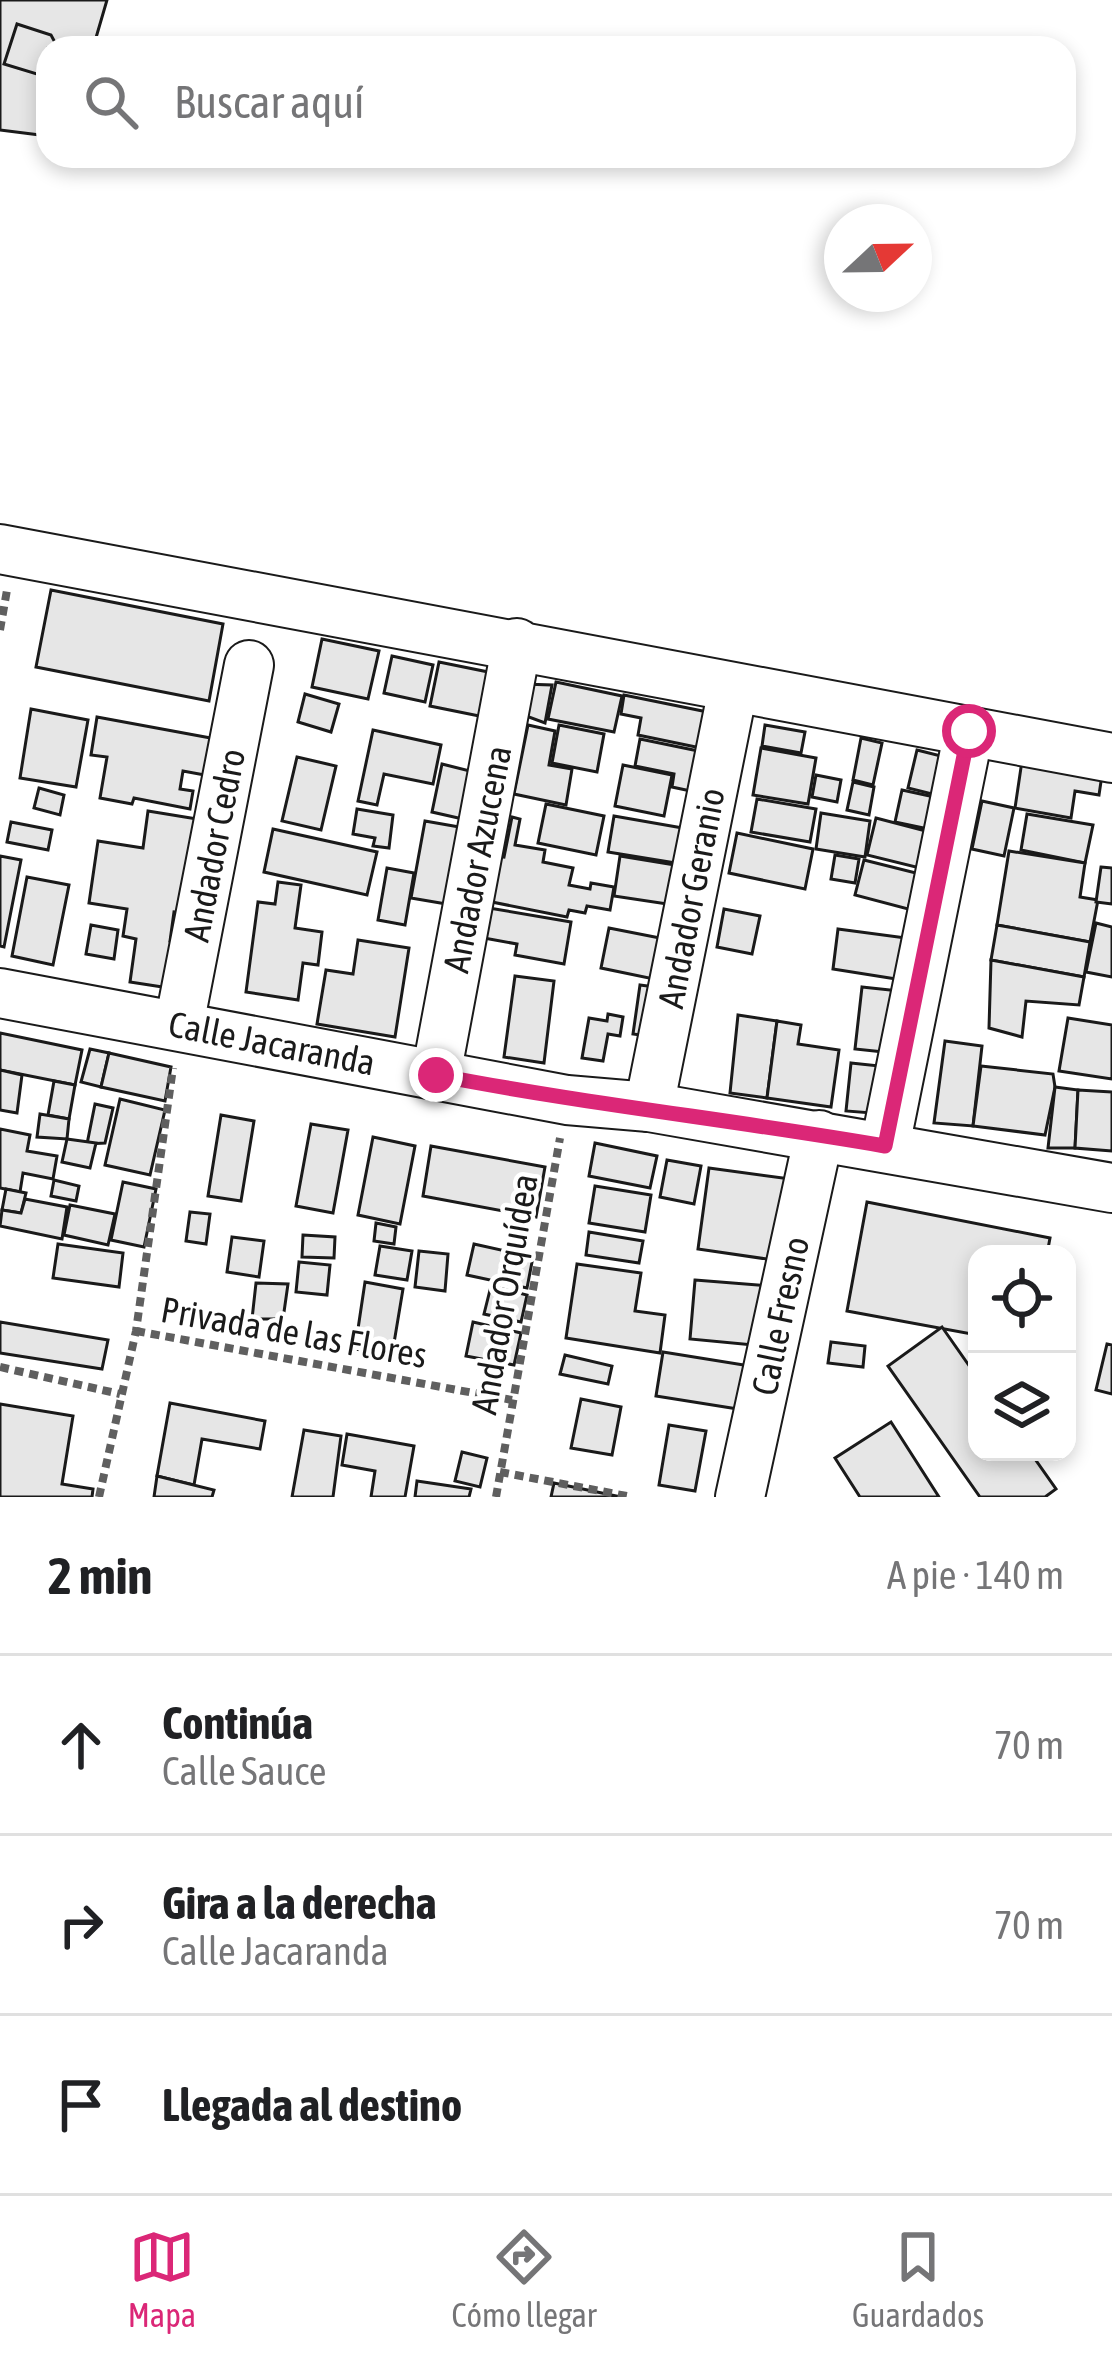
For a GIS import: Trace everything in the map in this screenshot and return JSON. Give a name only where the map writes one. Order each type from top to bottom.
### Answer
[{"type":"street","points":[[0,549],[1112,758]]},
{"type":"street","name":"Andador Azucena","points":[[436,1075],[517,643]]},
{"type":"street","name":"Andador Cedro","points":[[179,1025],[249,665]]},
{"type":"street","name":"Andador Geranio","points":[[649,1107],[733,688]]},
{"type":"street","points":[[885,1146],[969,731]]},
{"type":"street","name":"Calle Jacaranda","points":[[0,993],[567,1100],[649,1107],[1112,1188]]},
{"type":"street","name":"Calle Fresno","points":[[740,1497],[819,1135]]},
{"type":"path","points":[[99,1497],[136,1331],[179,1025]]},
{"type":"path","name":"Andador Orquídea","points":[[496,1497],[567,1100]]},
{"type":"path","name":"Privada de las Flores","points":[[136,1331],[512,1400]]},
{"type":"path","points":[[0,1366],[120,1394]]},
{"type":"path","points":[[500,1472],[632,1497]]},
{"type":"building","points":[[0,0],[107,0],[96,36],[36,36],[36,134],[0,130]]},
{"type":"building","points":[[17,24],[51,35],[36,36],[36,74],[4,64]]},
{"type":"building","points":[[51,590],[223,624],[209,701],[36,667]]},
{"type":"building","points":[[322,639],[379,651],[368,699],[312,687]]},
{"type":"building","points":[[392,656],[433,665],[425,702],[384,693]]},
{"type":"building","points":[[439,662],[498,674],[489,718],[430,706]]},
{"type":"building","points":[[556,682],[622,696],[614,732],[548,719]]},
{"type":"building","points":[[522,684],[552,685],[545,723],[518,713]]},
{"type":"building","points":[[305,694],[339,704],[331,732],[298,722]]},
{"type":"building","points":[[624,695],[727,716],[720,752],[638,735],[641,718],[621,714]]},
{"type":"building","points":[[31,709],[88,720],[76,787],[20,778]]},
{"type":"building","points":[[97,717],[216,739],[210,776],[183,771],[180,789],[193,791],[190,809],[134,798],[132,804],[100,798],[107,757],[91,755]]},
{"type":"building","points":[[528,725],[555,731],[549,765],[572,769],[566,805],[514,794]]},
{"type":"building","points":[[559,725],[604,734],[597,772],[552,763]]},
{"type":"building","points":[[765,725],[805,732],[801,753],[762,746]]},
{"type":"building","points":[[373,730],[441,745],[433,784],[384,774],[377,805],[358,801]]},
{"type":"building","points":[[861,738],[882,743],[873,785],[853,780]]},
{"type":"building","points":[[640,739],[708,753],[700,793],[672,787],[674,774],[635,766]]},
{"type":"building","points":[[761,748],[816,758],[808,804],[753,795]]},
{"type":"building","points":[[917,750],[957,760],[948,798],[908,788]]},
{"type":"building","points":[[1023,754],[1103,768],[1099,795],[1075,791],[1071,818],[1015,808]]},
{"type":"building","points":[[297,757],[336,766],[321,830],[282,821]]},
{"type":"building","points":[[442,764],[478,773],[467,820],[432,812]]},
{"type":"building","points":[[623,765],[672,775],[664,816],[615,806]]},
{"type":"building","points":[[816,775],[841,780],[837,802],[812,797]]},
{"type":"building","points":[[853,782],[874,787],[869,815],[847,810]]},
{"type":"building","points":[[39,788],[64,795],[60,815],[34,808]]},
{"type":"building","points":[[902,790],[939,798],[933,830],[895,822]]},
{"type":"building","points":[[757,799],[816,809],[810,842],[751,832]]},
{"type":"building","points":[[982,801],[1014,808],[1004,856],[972,849]]},
{"type":"building","points":[[546,804],[604,816],[596,855],[538,843]]},
{"type":"building","points":[[357,809],[393,815],[389,848],[373,846],[375,838],[353,834]]},
{"type":"building","points":[[148,811],[197,819],[184,913],[174,912],[169,988],[130,982],[136,939],[123,936],[127,909],[89,903],[98,841],[143,848]]},
{"type":"building","points":[[821,813],[870,821],[865,857],[816,849]]},
{"type":"building","points":[[1027,814],[1093,825],[1085,863],[1021,850]]},
{"type":"building","points":[[614,816],[694,830],[688,865],[608,852]]},
{"type":"building","points":[[512,817],[520,819],[515,845],[545,850],[543,862],[573,868],[569,885],[614,887],[610,910],[587,906],[585,913],[569,910],[567,917],[487,901],[495,856],[504,857]]},
{"type":"building","points":[[876,818],[945,836],[936,872],[867,855]]},
{"type":"building","points":[[425,821],[465,828],[458,906],[411,898]]},
{"type":"building","points":[[11,822],[52,830],[48,850],[7,842]]},
{"type":"building","points":[[273,829],[377,852],[367,895],[264,872]]},
{"type":"building","points":[[737,833],[813,849],[805,889],[729,873]]},
{"type":"building","points":[[1009,851],[1085,863],[1080,897],[1098,900],[1090,942],[997,925]]},
{"type":"building","points":[[835,855],[859,859],[855,883],[831,879]]},
{"type":"building","points":[[0,856],[21,860],[4,947],[0,946]]},
{"type":"building","points":[[620,856],[681,866],[687,907],[614,896]]},
{"type":"building","points":[[864,860],[928,876],[913,890],[908,909],[855,895]]},
{"type":"building","points":[[1101,867],[1112,868],[1112,904],[1096,902]]},
{"type":"building","points":[[387,868],[414,873],[405,925],[378,920]]},
{"type":"building","points":[[27,877],[69,885],[53,965],[12,956]]},
{"type":"building","points":[[278,882],[301,885],[295,928],[322,932],[318,965],[303,963],[298,1000],[246,992],[258,902],[275,904]]},
{"type":"building","points":[[489,908],[571,922],[564,964],[515,955],[517,944],[484,938]]},
{"type":"building","points":[[724,909],[760,916],[752,954],[717,947]]},
{"type":"building","points":[[1096,923],[1112,927],[1112,977],[1086,972]]},
{"type":"building","points":[[91,925],[118,930],[114,959],[86,954]]},
{"type":"building","points":[[997,925],[1090,942],[1084,977],[991,960]]},
{"type":"building","points":[[609,928],[665,939],[668,982],[601,968]]},
{"type":"building","points":[[838,929],[921,940],[915,982],[833,969]]},
{"type":"building","points":[[358,940],[409,948],[395,1037],[317,1024],[326,970],[353,974]]},
{"type":"building","points":[[991,960],[1084,977],[1079,1005],[1026,1001],[1022,1037],[989,1028]]},
{"type":"building","points":[[515,976],[554,981],[544,1063],[504,1057]]},
{"type":"building","points":[[640,985],[663,988],[656,1037],[633,1034]]},
{"type":"building","points":[[862,987],[909,992],[903,1054],[855,1049]]},
{"type":"building","points":[[608,1014],[623,1017],[620,1036],[608,1034],[603,1061],[582,1058],[589,1018],[607,1021]]},
{"type":"building","points":[[738,1015],[777,1021],[767,1098],[730,1093]]},
{"type":"building","points":[[1068,1018],[1112,1025],[1112,1079],[1059,1071]]},
{"type":"building","points":[[777,1021],[801,1025],[798,1044],[839,1050],[831,1107],[767,1098]]},
{"type":"building","points":[[0,1033],[82,1050],[75,1085],[0,1070]]},
{"type":"building","points":[[945,1041],[982,1046],[973,1126],[934,1123]]},
{"type":"building","points":[[90,1049],[109,1053],[101,1087],[81,1082]]},
{"type":"building","points":[[109,1053],[171,1067],[165,1101],[101,1087]]},
{"type":"building","points":[[851,1063],[889,1067],[884,1114],[846,1111]]},
{"type":"building","points":[[981,1066],[1053,1074],[1055,1087],[1045,1135],[973,1126]]},
{"type":"building","points":[[0,1070],[22,1075],[17,1113],[0,1110]]},
{"type":"building","points":[[54,1081],[75,1085],[69,1119],[48,1115]]},
{"type":"building","points":[[1055,1087],[1078,1090],[1075,1148],[1048,1148]]},
{"type":"building","points":[[1078,1090],[1112,1092],[1112,1151],[1075,1148]]},
{"type":"building","points":[[120,1099],[165,1110],[150,1175],[105,1165]]},
{"type":"building","points":[[95,1104],[113,1108],[105,1143],[87,1144]]},
{"type":"building","points":[[40,1114],[69,1119],[67,1139],[37,1137]]},
{"type":"building","points":[[221,1115],[254,1121],[241,1201],[208,1196]]},
{"type":"building","points":[[311,1124],[348,1130],[333,1213],[296,1206]]},
{"type":"building","points":[[0,1129],[30,1135],[27,1151],[57,1156],[53,1179],[23,1173],[20,1192],[0,1188]]},
{"type":"building","points":[[373,1137],[415,1146],[400,1224],[358,1215]]},
{"type":"building","points":[[67,1139],[96,1143],[90,1168],[62,1162]]},
{"type":"building","points":[[595,1143],[657,1156],[650,1188],[589,1176]]},
{"type":"building","points":[[431,1146],[545,1167],[536,1217],[423,1196]]},
{"type":"building","points":[[667,1160],[701,1166],[694,1204],[660,1197]]},
{"type":"building","points":[[709,1168],[798,1180],[787,1262],[698,1249]]},
{"type":"building","points":[[54,1180],[79,1186],[76,1201],[51,1196]]},
{"type":"building","points":[[123,1182],[156,1189],[144,1247],[111,1240]]},
{"type":"building","points":[[595,1186],[651,1195],[645,1232],[589,1223]]},
{"type":"building","points":[[6,1189],[26,1193],[21,1213],[2,1210]]},
{"type":"building","points":[[25,1199],[67,1207],[62,1239],[0,1226],[2,1210],[21,1213]]},
{"type":"building","points":[[867,1202],[1050,1238],[1049,1245],[968,1245],[968,1333],[847,1311]]},
{"type":"building","points":[[70,1205],[115,1214],[108,1245],[64,1235]]},
{"type":"building","points":[[190,1212],[210,1214],[206,1244],[186,1241]]},
{"type":"building","points":[[376,1223],[396,1227],[394,1244],[374,1241]]},
{"type":"building","points":[[589,1232],[643,1241],[639,1263],[586,1255]]},
{"type":"building","points":[[303,1235],[335,1237],[334,1258],[302,1257]]},
{"type":"building","points":[[232,1237],[264,1241],[259,1277],[227,1272]]},
{"type":"building","points":[[58,1244],[123,1253],[119,1287],[53,1278]]},
{"type":"building","points":[[474,1244],[533,1257],[527,1288],[467,1275]]},
{"type":"building","points":[[380,1246],[412,1251],[407,1280],[375,1275]]},
{"type":"building","points":[[419,1251],[448,1254],[445,1291],[415,1287]]},
{"type":"building","points":[[299,1262],[330,1265],[327,1295],[296,1292]]},
{"type":"building","points":[[577,1264],[641,1273],[635,1311],[665,1315],[660,1353],[566,1338]]},
{"type":"building","points":[[695,1280],[769,1286],[765,1346],[690,1339]]},
{"type":"building","points":[[365,1282],[403,1289],[392,1355],[355,1349]]},
{"type":"building","points":[[256,1283],[288,1284],[283,1319],[252,1319]]},
{"type":"building","points":[[491,1286],[527,1295],[521,1322],[484,1314]]},
{"type":"building","points":[[0,1322],[108,1340],[102,1369],[0,1353]]},
{"type":"building","points":[[473,1322],[521,1333],[514,1365],[466,1356]]},
{"type":"building","points":[[942,1327],[968,1364],[968,1461],[1036,1461],[1056,1489],[1045,1497],[980,1497],[888,1366]]},
{"type":"building","points":[[831,1342],[865,1346],[863,1367],[828,1363]]},
{"type":"building","points":[[1107,1344],[1112,1345],[1112,1394],[1096,1390]]},
{"type":"building","points":[[663,1352],[750,1366],[744,1410],[656,1396]]},
{"type":"building","points":[[565,1355],[612,1366],[608,1384],[560,1374]]},
{"type":"building","points":[[581,1399],[621,1407],[612,1455],[571,1448]]},
{"type":"building","points":[[170,1403],[265,1421],[260,1449],[202,1439],[194,1485],[157,1476]]},
{"type":"building","points":[[0,1404],[73,1416],[62,1484],[93,1489],[92,1497],[0,1497]]},
{"type":"building","points":[[891,1422],[939,1497],[860,1497],[835,1458]]},
{"type":"building","points":[[669,1425],[706,1431],[695,1491],[659,1485]]},
{"type":"building","points":[[304,1430],[341,1436],[333,1497],[292,1497]]},
{"type":"building","points":[[347,1434],[414,1446],[405,1497],[371,1497],[375,1471],[342,1465]]},
{"type":"building","points":[[462,1452],[487,1458],[480,1487],[455,1481]]},
{"type":"building","points":[[157,1476],[214,1490],[212,1497],[154,1497]]},
{"type":"building","points":[[417,1481],[471,1489],[469,1497],[415,1497]]},
{"type":"building","points":[[554,1483],[621,1497],[551,1497]]},
{"type":"route","points":[[436,1075],[567,1100],[649,1107],[885,1146],[969,731]]}]
